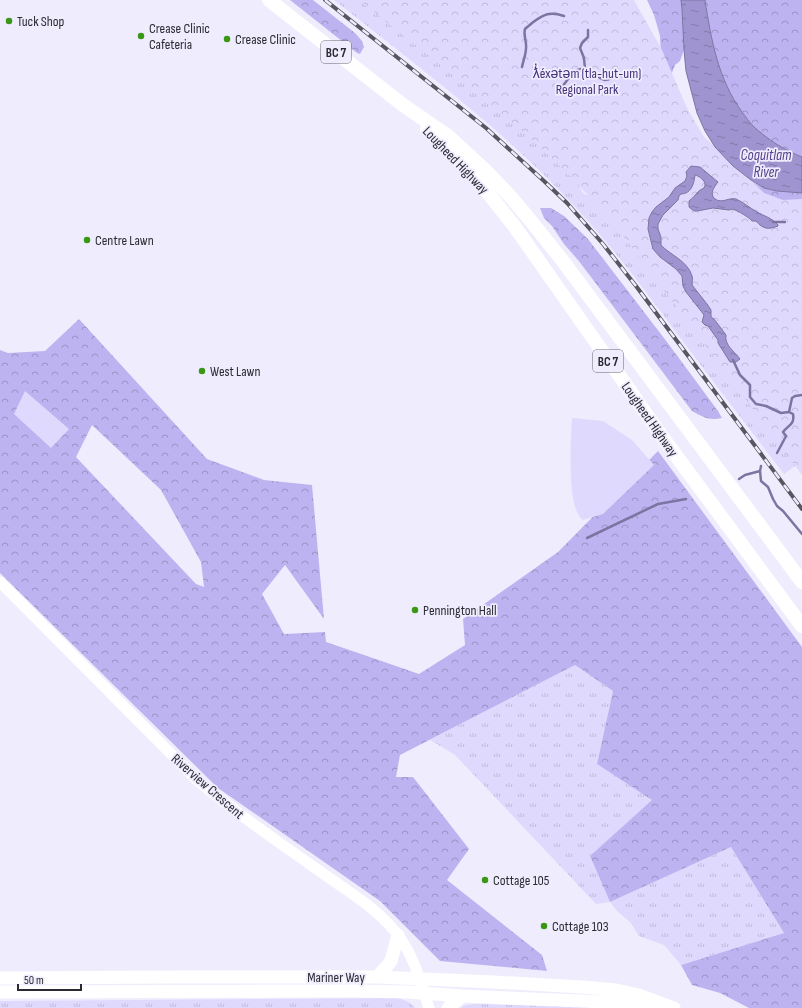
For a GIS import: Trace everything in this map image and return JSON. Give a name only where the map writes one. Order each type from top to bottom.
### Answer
[{"type":"main road","name":"Lougheed Highway","points":[[269,0],[403,105],[448,136],[487,172],[521,208],[562,260],[802,582]]},
{"type":"main road","name":"Lougheed Highway","points":[[403,105],[472,175],[502,210],[666,442],[802,626]]},
{"type":"main road","points":[[377,977],[391,961],[398,935]]},
{"type":"main road","name":"Mariner Way","points":[[0,978],[177,976],[377,977],[493,982],[622,990],[671,1007]]},
{"type":"main road","name":"Mariner Way","points":[[0,992],[353,991],[637,1003],[671,1007]]},
{"type":"main road","points":[[448,1008],[462,996]]},
{"type":"street","name":"Riverview Crescent","points":[[0,582],[196,779],[231,808],[372,909],[387,922],[398,935],[411,956],[429,1008]]},
{"type":"green space","points":[[290,0],[313,0],[355,33],[362,41],[364,47],[360,54],[357,53]]},
{"type":"green space","points":[[334,0],[384,0],[404,11],[569,174],[578,184],[583,193],[586,195],[593,194],[802,461],[784,474],[631,273],[602,237],[556,187],[476,113]]},
{"type":"green space","name":"ƛ̓éxətəm (tla-hut-um) Regional Park","points":[[359,0],[634,0],[662,50],[687,108],[704,137],[764,193],[783,200],[802,199],[802,475],[622,234],[595,203],[567,173],[507,118]]},
{"type":"green space","points":[[647,0],[681,0],[684,50],[680,61],[675,65],[670,78],[661,56],[660,36],[654,15]]},
{"type":"green space","points":[[705,0],[802,0],[802,157],[782,148],[758,131],[742,112],[721,72],[713,44]]},
{"type":"green space","points":[[737,169],[751,181],[764,188],[802,193],[802,206],[777,205]]},
{"type":"green space","points":[[540,208],[551,208],[564,216],[588,239],[667,342],[722,418],[710,419],[692,411],[578,260],[564,244],[552,226],[544,218]]},
{"type":"green space","points":[[79,319],[207,459],[264,480],[312,485],[324,619],[285,565],[262,594],[284,634],[325,632],[326,642],[419,674],[465,645],[463,619],[558,552],[658,451],[802,647],[802,1008],[749,1008],[720,993],[692,985],[681,965],[784,933],[731,847],[610,902],[590,856],[652,800],[597,764],[613,691],[575,665],[400,755],[396,777],[413,777],[469,849],[447,880],[542,955],[547,971],[440,961],[380,901],[218,788],[0,573],[0,350],[8,353],[45,351]],"holes":[[[92,425],[161,490],[201,562],[204,587],[196,584],[76,457]]]},
{"type":"green space","points":[[25,391],[69,429],[51,448],[14,414]]},
{"type":"green space","points":[[572,418],[603,421],[632,440],[654,465],[603,514],[583,520],[578,513],[574,502],[572,488]]},
{"type":"green space","points":[[575,665],[613,691],[597,764],[653,800],[590,856],[610,902],[596,904],[455,755],[430,740]]},
{"type":"green space","points":[[731,847],[784,933],[681,965],[664,945],[639,936],[631,923],[617,911],[610,902]]},
{"type":"green space","points":[[398,998],[405,1000],[415,1008],[0,1008],[0,1001]]},
{"type":"green space","points":[[466,1005],[628,1008],[461,1008]]},
{"type":"water","name":"Coquitlam River","points":[[681,0],[705,0],[713,44],[721,72],[727,86],[742,112],[753,126],[776,144],[802,157],[802,193],[777,191],[764,188],[733,166],[715,147],[705,131],[697,113],[686,71]]},
{"type":"water","points":[[691,166],[700,167],[718,182],[712,193],[715,199],[723,201],[736,199],[771,219],[778,225],[771,228],[763,227],[756,221],[752,221],[733,209],[713,208],[694,211],[689,207],[689,201],[705,186],[703,180],[696,175],[690,190],[679,196],[678,200],[663,215],[658,224],[661,245],[687,266],[692,277],[692,285],[711,310],[711,317],[726,335],[728,345],[740,359],[736,362],[730,362],[718,343],[718,340],[708,326],[702,322],[704,315],[686,292],[683,286],[682,276],[653,249],[648,229],[649,218],[652,212],[669,197],[675,188],[685,181],[687,176],[686,172]]},
{"type":"waterway","points":[[522,67],[526,51],[524,34],[525,29],[536,20],[547,14],[564,16]]},
{"type":"waterway","points":[[585,69],[584,58],[580,48],[582,43],[588,37],[588,30]]},
{"type":"waterway","points":[[562,87],[575,72],[583,68],[605,80],[609,80],[616,76],[630,78]]},
{"type":"waterway","points":[[773,222],[785,222]]},
{"type":"waterway","points":[[733,360],[740,375],[750,385],[750,397],[756,404],[766,406],[781,413],[789,412]]},
{"type":"waterway","points":[[777,453],[786,436],[783,432],[793,420],[793,414],[789,412],[792,398],[802,395]]},
{"type":"waterway","points":[[761,466],[761,481],[768,487],[777,506],[802,534]]},
{"type":"waterway","points":[[739,479],[745,475],[760,471]]},
{"type":"waterway","points":[[587,538],[658,504],[686,499]]},
{"type":"railway","points":[[325,0],[486,128],[567,203],[603,244],[636,286],[802,509]]},
{"type":"place","name":"Tuck Shop","points":[[9,21]]},
{"type":"place","name":"Crease Clinic Cafeteria","points":[[141,36]]},
{"type":"place","name":"Crease Clinic","points":[[227,39]]},
{"type":"place","name":"Centre Lawn","points":[[87,240]]},
{"type":"place","name":"West Lawn","points":[[202,371]]},
{"type":"place","name":"Pennington Hall","points":[[415,610]]},
{"type":"place","name":"Cottage 105","points":[[485,880]]},
{"type":"place","name":"Cottage 103","points":[[544,926]]}]
